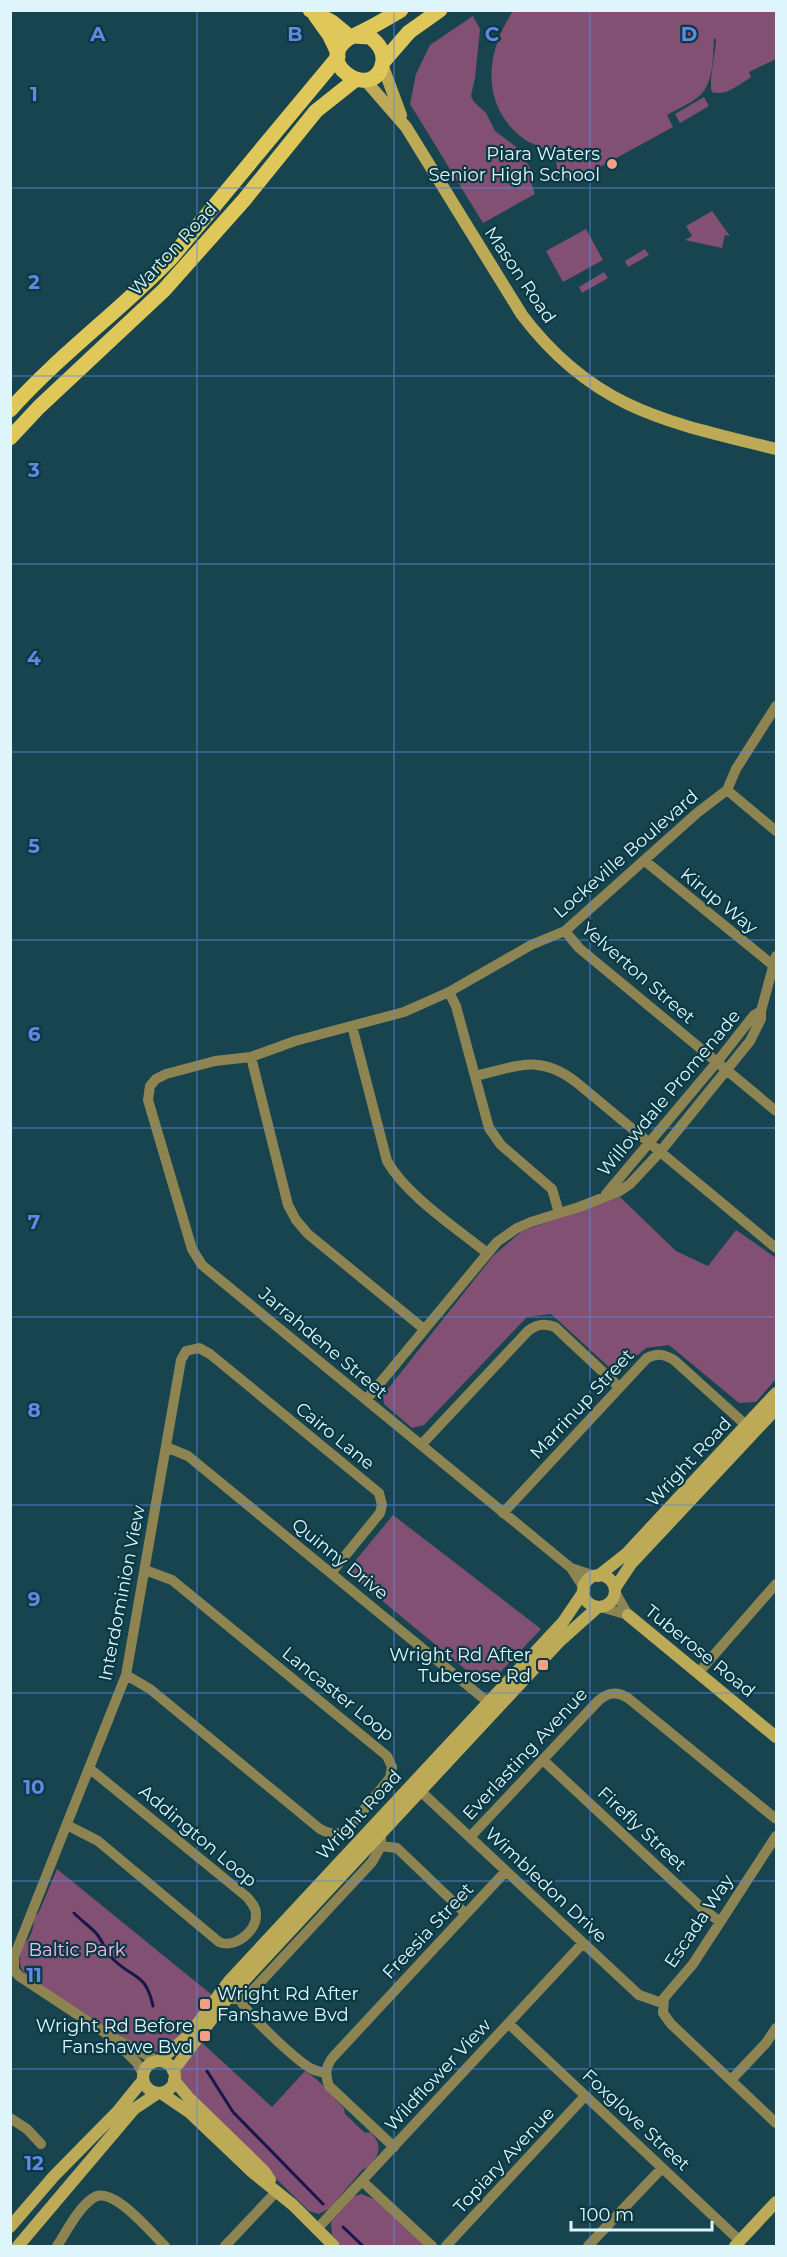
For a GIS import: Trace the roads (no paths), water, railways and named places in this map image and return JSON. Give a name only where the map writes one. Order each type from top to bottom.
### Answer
[{"type":"main road","name":"Warton Road","points":[[10,410],[171,258],[338,55],[342,44],[401,10]]},
{"type":"main road","name":"Warton Road","points":[[10,438],[67,380],[164,290],[244,200],[316,111],[360,80],[377,73],[382,63],[410,32],[440,10]]},
{"type":"main road","points":[[313,13],[332,22],[352,37],[365,35],[375,41],[382,50],[382,63]]},
{"type":"main road","points":[[313,13],[330,36],[341,70],[347,76],[360,80]]},
{"type":"main road","name":"Mason Road","points":[[382,63],[388,86],[406,127],[522,315],[566,364],[600,390],[652,416],[777,449]]},
{"type":"main road","name":"Mason Road","points":[[360,80],[406,127]]},
{"type":"main road","points":[[55,366],[67,380]]},
{"type":"main road","name":"Wright Road","points":[[596,1576],[626,1554],[777,1393]]},
{"type":"main road","name":"Wright Road","points":[[615,1590],[631,1564],[777,1408]]},
{"type":"main road","points":[[596,1576],[610,1580],[615,1590],[611,1602],[599,1607],[586,1600],[584,1590],[588,1581],[596,1576]]},
{"type":"main road","name":"Wright Road","points":[[174,2075],[227,1999],[381,1833],[416,1787],[563,1622],[584,1590]]},
{"type":"main road","name":"Wright Road","points":[[159,2061],[189,2035],[229,1981],[416,1787],[560,1641],[599,1607]]},
{"type":"main road","name":"Tuberose Road","points":[[628,1615],[777,1737]]},
{"type":"main road","points":[[10,2227],[54,2176],[117,2112],[143,2077],[148,2065],[159,2061],[169,2066],[188,2097],[264,2171],[276,2190]]},
{"type":"main road","points":[[18,2247],[134,2109],[159,2093],[170,2089],[174,2075]]},
{"type":"main road","points":[[143,2077],[148,2089],[159,2093],[189,2112],[251,2171],[276,2190],[334,2247]]},
{"type":"main road","points":[[737,2244],[777,2202]]},
{"type":"street","name":"Lockeville Boulevard","points":[[152,1083],[166,1074],[206,1064],[250,1057],[295,1041],[404,1012],[449,992],[531,945],[566,931],[586,910],[645,861],[697,813],[727,790],[736,769],[777,706]]},
{"type":"street","points":[[727,790],[777,831]]},
{"type":"street","name":"Kirup Way","points":[[645,861],[775,961]]},
{"type":"street","name":"Yelverton Street","points":[[566,931],[579,948],[777,1111]]},
{"type":"street","name":"Willowdale Promenade","points":[[604,1196],[754,1015],[760,1011],[772,992],[775,961]]},
{"type":"street","points":[[449,992],[456,1006],[489,1128],[501,1144],[552,1189],[559,1213]]},
{"type":"street","name":"Willowdale Promenade","points":[[366,1400],[487,1253],[517,1228],[630,1184],[660,1152],[744,1051],[758,1029],[761,1019],[760,1011]]},
{"type":"street","points":[[352,1026],[387,1161],[391,1168],[404,1184],[487,1253]]},
{"type":"street","points":[[250,1057],[292,1214],[308,1234],[424,1329]]},
{"type":"street","points":[[475,1076],[527,1065],[550,1066],[567,1075],[777,1248]]},
{"type":"street","name":"Jarrahdene Street","points":[[152,1083],[148,1089],[148,1100],[192,1249],[198,1260],[571,1568],[584,1590]]},
{"type":"street","points":[[421,1446],[528,1331],[538,1325],[555,1327],[620,1387]]},
{"type":"street","name":"Interdominion View","points":[[12,1971],[14,1958],[126,1676],[181,1360],[184,1353],[192,1348]]},
{"type":"street","name":"Cairo Lane","points":[[192,1348],[200,1348],[210,1354],[379,1493],[382,1499],[381,1513],[332,1573]]},
{"type":"street","name":"Marrinup Street","points":[[503,1513],[646,1358],[662,1354],[674,1360],[747,1426]]},
{"type":"street","name":"Quinny Drive","points":[[166,1447],[188,1456],[489,1703]]},
{"type":"street","name":"Jarrahdene Street","points":[[571,1568],[596,1576]]},
{"type":"street","name":"Lancaster Loop","points":[[126,1676],[150,1689],[327,1832],[339,1834],[347,1830],[390,1778],[392,1767],[387,1756],[172,1580],[145,1570]]},
{"type":"street","points":[[699,1672],[777,1584]]},
{"type":"street","name":"Tuberose Road","points":[[615,1590],[628,1615]]},
{"type":"street","name":"Tuberose Road","points":[[599,1607],[628,1615]]},
{"type":"street","name":"Everlasting Avenue","points":[[470,1837],[603,1696],[610,1693],[621,1694],[628,1698],[777,1819]]},
{"type":"street","name":"Firefly Street","points":[[543,1760],[703,1909],[719,1921]]},
{"type":"street","name":"Addington Loop","points":[[66,1825],[98,1841],[219,1942],[228,1945],[236,1943],[247,1934],[253,1924],[257,1916],[254,1905],[248,1897],[89,1768]]},
{"type":"street","name":"Wimbledon Drive","points":[[416,1787],[639,1995],[662,2002]]},
{"type":"street","points":[[227,1999],[240,1999],[253,1990],[372,1862],[381,1846],[381,1833]]},
{"type":"street","name":"Escada Way","points":[[662,2002],[693,1964],[719,1921],[777,1836]]},
{"type":"street","points":[[381,1846],[397,1848],[466,1914]]},
{"type":"street","name":"Freesia Street","points":[[326,2073],[327,2066],[333,2057],[506,1871]]},
{"type":"street","name":"Wildflower View","points":[[317,2229],[583,1943]]},
{"type":"street","points":[[12,1971],[113,2038],[159,2061]]},
{"type":"street","points":[[240,1999],[247,2012],[293,2054],[310,2068],[326,2073],[332,2090],[394,2147]]},
{"type":"street","points":[[662,2002],[663,2013],[667,2020],[777,2123]]},
{"type":"street","name":"Foxglove Street","points":[[509,2024],[662,2168],[737,2244]]},
{"type":"street","points":[[731,2080],[777,2028]]},
{"type":"street","points":[[113,2038],[137,2063],[143,2077]]},
{"type":"street","name":"Topiary Avenue","points":[[446,2247],[585,2096]]},
{"type":"street","points":[[10,2118],[27,2129],[41,2144]]},
{"type":"street","points":[[588,2247],[662,2168]]},
{"type":"street","points":[[362,2181],[432,2247]]},
{"type":"street","points":[[225,2247],[276,2190]]},
{"type":"street","points":[[57,2247],[87,2203],[97,2195],[103,2194],[118,2200],[165,2247]]},
{"type":"waterway","points":[[74,1913],[96,1933],[115,1961],[143,1983],[153,2006]]},
{"type":"waterway","points":[[207,2071],[233,2112],[323,2204]]},
{"type":"waterway","points":[[343,2227],[363,2246]]},
{"type":"place","name":"Piara Waters Senior High School","points":[[612,164]]},
{"type":"place","name":"Wright Rd After Tuberose Rd","points":[[543,1665]]},
{"type":"place","name":"Wright Rd After Fanshawe Bvd","points":[[205,2004]]},
{"type":"place","name":"Wright Rd Before Fanshawe Bvd","points":[[205,2036]]},
{"type":"park label","name":"Baltic Park","points":[[77,1950]]}]
